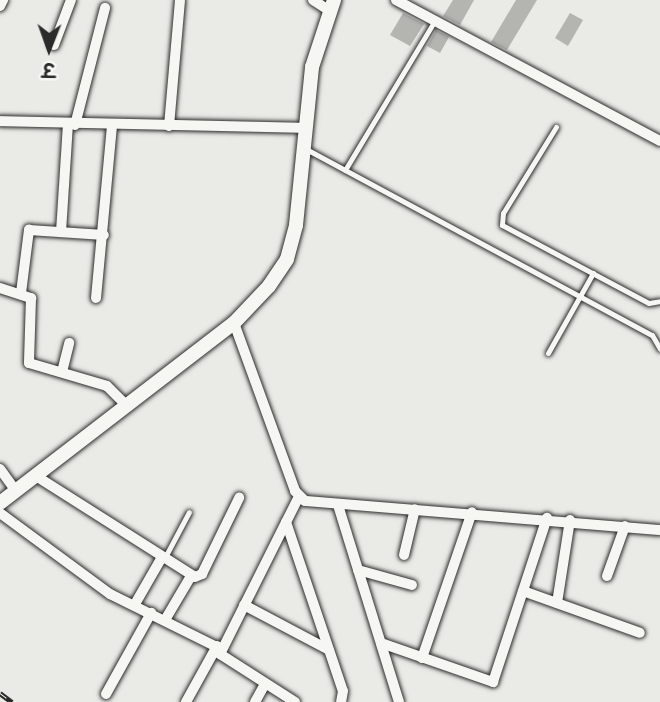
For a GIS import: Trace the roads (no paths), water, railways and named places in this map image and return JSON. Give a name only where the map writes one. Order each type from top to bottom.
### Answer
[{"type":"street","points":[[0,6],[3,0]]},
{"type":"street","points":[[54,45],[71,0]]},
{"type":"street","points":[[169,127],[180,0]]},
{"type":"street","points":[[0,503],[234,323],[286,259],[305,148],[312,67],[332,5],[313,0]]},
{"type":"street","points":[[396,0],[660,141]]},
{"type":"street","points":[[61,232],[72,125],[105,8]]},
{"type":"street","points":[[0,121],[112,126],[306,128]]},
{"type":"street","points":[[96,298],[104,235],[112,126]]},
{"type":"street","points":[[21,293],[29,230],[104,235]]},
{"type":"street","points":[[0,288],[21,293],[32,301],[28,361],[111,388],[127,406]]},
{"type":"street","points":[[186,702],[244,605],[298,498],[234,323]]},
{"type":"street","points":[[62,372],[69,342]]},
{"type":"street","points":[[0,469],[16,491]]},
{"type":"street","points":[[36,476],[191,576],[202,574],[239,498]]},
{"type":"street","points":[[298,498],[338,505],[472,512],[660,530]]},
{"type":"street","points":[[338,505],[399,702]]},
{"type":"street","points":[[404,555],[415,509]]},
{"type":"street","points":[[422,658],[472,512]]},
{"type":"street","points":[[0,513],[79,574],[219,648],[222,657],[295,702]]},
{"type":"street","points":[[381,643],[493,682],[547,518]]},
{"type":"street","points":[[557,603],[570,520]]},
{"type":"street","points":[[286,522],[343,691],[341,702]]},
{"type":"street","points":[[607,576],[625,526]]},
{"type":"street","points":[[135,604],[163,558]]},
{"type":"street","points":[[358,570],[412,584]]},
{"type":"street","points":[[165,620],[191,576]]},
{"type":"street","points":[[523,591],[640,633]]},
{"type":"street","points":[[244,605],[329,650]]},
{"type":"street","points":[[106,694],[151,613]]},
{"type":"street","points":[[255,702],[265,684]]},
{"type":"lane","points":[[345,170],[434,22]]},
{"type":"lane","points":[[556,127],[501,221],[649,303],[660,301]]},
{"type":"lane","points":[[305,148],[652,334],[660,349]]},
{"type":"lane","points":[[548,353],[593,273]]},
{"type":"lane","points":[[163,558],[189,512]]},
{"type":"railway","points":[[0,693],[12,702]]}]
